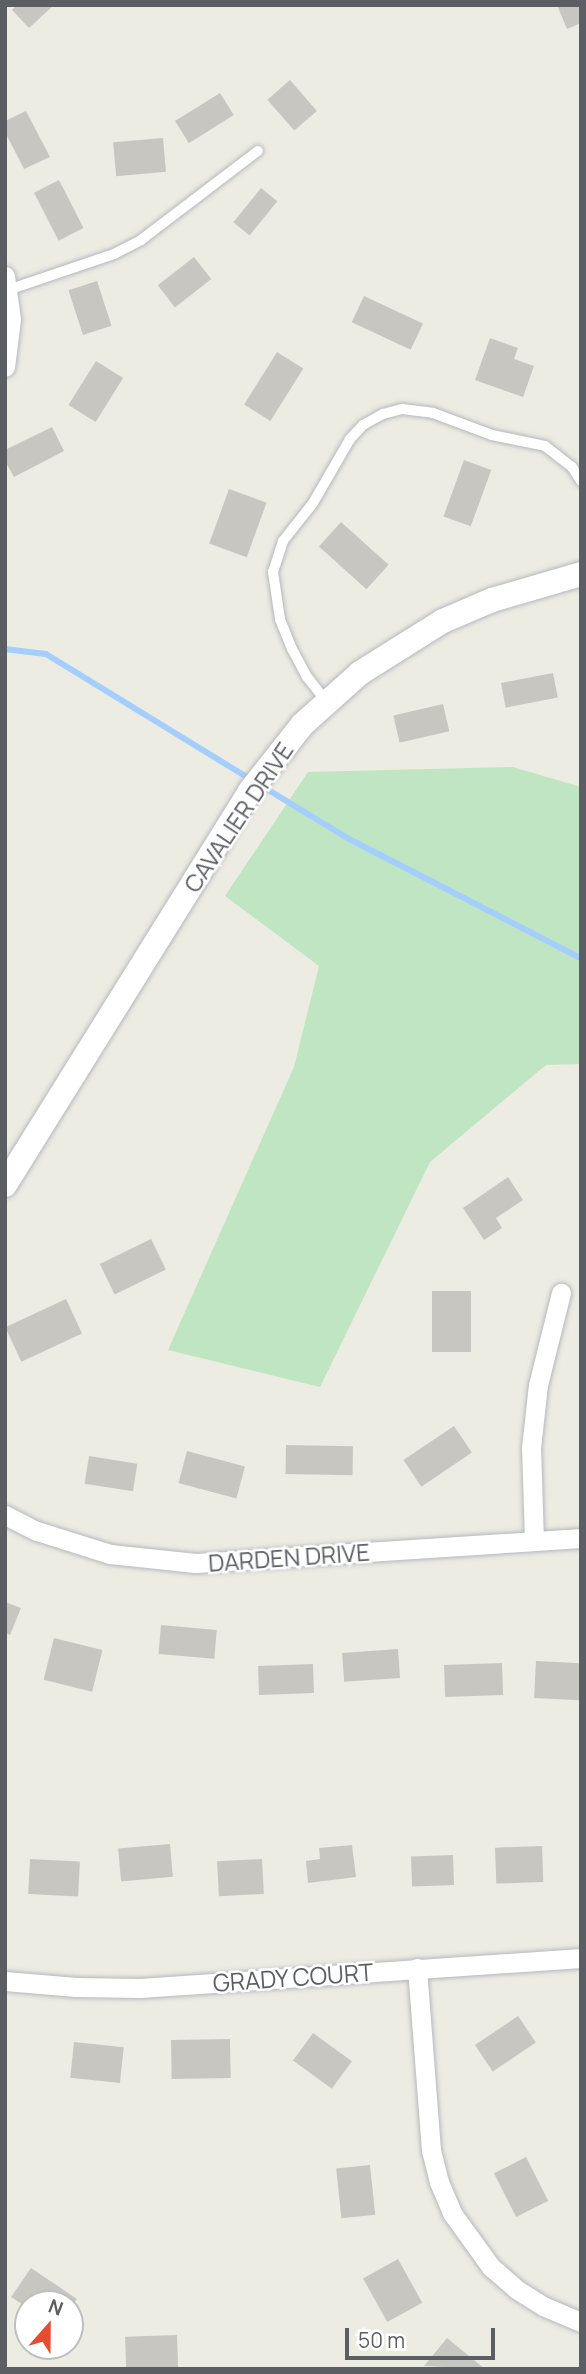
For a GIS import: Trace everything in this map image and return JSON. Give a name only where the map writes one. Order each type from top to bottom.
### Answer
[{"type":"street","points":[[5,367],[11,319],[7,283]]},
{"type":"street","name":"CAVALIER DRIVE","points":[[5,1185],[250,791],[278,753],[327,701],[399,646],[443,621],[505,596],[581,574]]},
{"type":"street","points":[[534,1541],[531,1448],[538,1385],[561,1293]]},
{"type":"street","name":"DARDEN DRIVE","points":[[5,1515],[37,1531],[88,1548],[153,1561],[185,1562],[581,1538]]},
{"type":"street","name":"GRADY COURT","points":[[5,1981],[76,1987],[139,1987],[581,1958]]},
{"type":"street","points":[[417,1968],[430,2150],[452,2213],[491,2267],[516,2289],[543,2306],[581,2322]]},
{"type":"lane","points":[[7,283],[114,254],[141,240],[258,151]]},
{"type":"lane","points":[[327,701],[307,677],[292,649],[281,619],[273,572],[283,541],[313,503],[350,439],[363,425],[383,414],[402,409],[433,413],[492,435],[545,446],[572,467],[581,481]]},
{"type":"green space","points":[[513,767],[581,787],[581,1064],[546,1065],[430,1162],[320,1387],[168,1350],[294,1067],[319,966],[225,896],[308,772]]},
{"type":"building","points":[[17,5],[54,5],[29,28],[12,10]]},
{"type":"building","points":[[557,5],[581,5],[581,23],[567,29]]},
{"type":"building","points":[[290,80],[317,111],[294,131],[267,100]]},
{"type":"building","points":[[220,93],[234,115],[189,143],[175,121]]},
{"type":"building","points":[[26,111],[50,157],[24,169],[5,132],[5,121]]},
{"type":"building","points":[[163,138],[166,172],[116,176],[113,142]]},
{"type":"building","points":[[59,180],[84,228],[59,241],[34,193]]},
{"type":"building","points":[[261,188],[277,201],[250,235],[233,222]]},
{"type":"building","points":[[194,257],[211,279],[175,307],[158,285]]},
{"type":"building","points":[[97,281],[112,326],[83,335],[68,290]]},
{"type":"building","points":[[364,296],[423,323],[411,350],[352,322]]},
{"type":"building","points":[[490,338],[518,348],[514,359],[534,366],[523,397],[475,380]]},
{"type":"building","points":[[277,352],[303,368],[270,421],[244,405]]},
{"type":"building","points":[[96,361],[123,378],[96,422],[68,405]]},
{"type":"building","points":[[52,427],[64,451],[14,477],[5,461],[5,450]]},
{"type":"building","points":[[464,460],[491,470],[471,526],[443,516]]},
{"type":"building","points":[[229,489],[267,503],[247,557],[209,544]]},
{"type":"building","points":[[341,522],[389,565],[366,589],[319,547]]},
{"type":"building","points":[[553,673],[558,698],[506,708],[501,683]]},
{"type":"building","points":[[443,704],[449,731],[400,743],[393,715]]},
{"type":"building","points":[[508,1177],[523,1200],[496,1218],[502,1228],[484,1240],[463,1208]]},
{"type":"building","points":[[151,1239],[166,1270],[115,1295],[100,1264]]},
{"type":"building","points":[[432,1291],[471,1291],[471,1352],[432,1352]]},
{"type":"building","points":[[66,1299],[82,1333],[21,1362],[5,1327]]},
{"type":"building","points":[[454,1426],[472,1453],[421,1487],[403,1460]]},
{"type":"building","points":[[286,1445],[353,1446],[352,1475],[285,1474]]},
{"type":"building","points":[[187,1451],[245,1467],[236,1498],[178,1483]]},
{"type":"building","points":[[89,1456],[137,1464],[133,1491],[85,1484]]},
{"type":"building","points":[[5,1602],[21,1608],[10,1635],[5,1633]]},
{"type":"building","points":[[161,1625],[217,1630],[214,1659],[158,1654]]},
{"type":"building","points":[[54,1638],[103,1650],[92,1692],[44,1680]]},
{"type":"building","points":[[398,1649],[400,1678],[344,1682],[342,1653]]},
{"type":"building","points":[[536,1661],[581,1663],[579,1700],[534,1698]]},
{"type":"building","points":[[502,1663],[503,1695],[445,1697],[444,1665]]},
{"type":"building","points":[[313,1664],[314,1693],[259,1695],[258,1666]]},
{"type":"building","points":[[170,1844],[173,1877],[121,1881],[118,1849]]},
{"type":"building","points":[[352,1845],[356,1877],[308,1883],[306,1861],[320,1859],[319,1848]]},
{"type":"building","points":[[542,1846],[543,1882],[496,1884],[495,1848]]},
{"type":"building","points":[[453,1855],[454,1885],[412,1886],[411,1856]]},
{"type":"building","points":[[30,1859],[80,1862],[78,1897],[28,1894]]},
{"type":"building","points":[[262,1859],[264,1894],[219,1896],[217,1861]]},
{"type":"building","points":[[518,2016],[536,2043],[493,2072],[475,2045]]},
{"type":"building","points":[[313,2033],[352,2061],[332,2089],[293,2061]]},
{"type":"building","points":[[230,2039],[231,2078],[172,2079],[171,2040]]},
{"type":"building","points":[[74,2042],[124,2047],[120,2083],[70,2078]]},
{"type":"building","points":[[526,2157],[548,2201],[516,2217],[494,2173]]},
{"type":"building","points":[[370,2165],[375,2215],[341,2218],[336,2169]]},
{"type":"building","points":[[398,2259],[422,2303],[387,2322],[363,2278]]},
{"type":"building","points":[[31,2268],[64,2290],[16,2290]]},
{"type":"building","points":[[177,2335],[178,2369],[126,2369],[125,2337]]},
{"type":"building","points":[[447,2338],[485,2369],[424,2366]]},
{"type":"waterway","points":[[5,649],[46,654],[247,777]]},
{"type":"waterway","points":[[270,791],[349,839],[581,958]]}]
